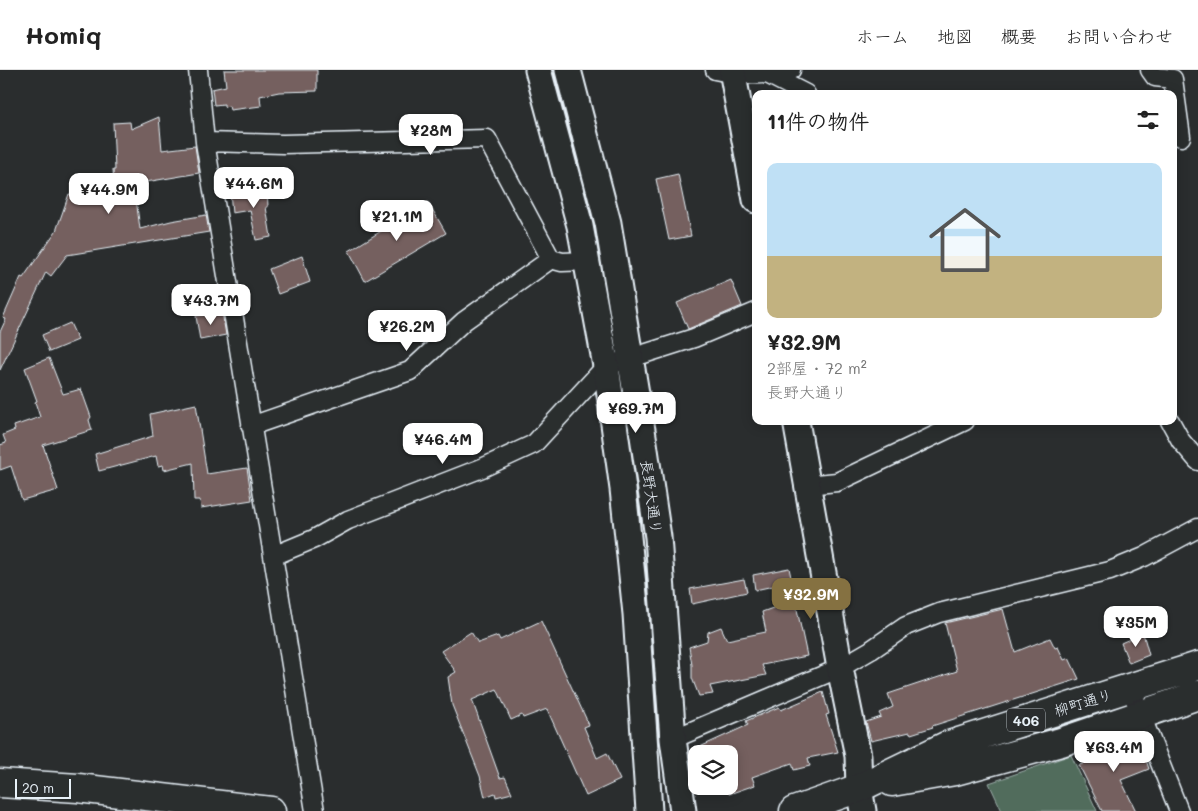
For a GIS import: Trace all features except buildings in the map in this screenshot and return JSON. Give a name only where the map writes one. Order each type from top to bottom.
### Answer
[{"type":"highway","name":"柳町通り","points":[[861,800],[946,746],[1198,666]]},
{"type":"highway","name":"柳町通り","points":[[794,811],[861,800],[955,770],[1061,742],[1198,695]]},
{"type":"highway","points":[[0,782],[87,789],[271,811]]},
{"type":"street","points":[[198,70],[205,142],[315,811]]},
{"type":"street","name":"長野大通り","points":[[538,70],[580,226],[606,366],[623,489],[636,614],[649,811]]},
{"type":"street","name":"長野大通り","points":[[568,70],[608,223],[643,436],[658,537],[673,739],[683,811]]},
{"type":"street","points":[[752,183],[726,71],[769,75],[790,70]]},
{"type":"street","points":[[1150,70],[1155,77],[1172,79],[1174,90]]},
{"type":"street","points":[[769,75],[798,90]]},
{"type":"street","points":[[1177,104],[1184,138]]},
{"type":"street","points":[[205,142],[283,144],[487,139],[551,258],[562,262],[587,261]]},
{"type":"street","points":[[251,426],[410,371],[464,321],[551,258]]},
{"type":"street","points":[[273,556],[314,538],[348,520],[482,468],[534,444],[606,366],[694,338],[752,314]]},
{"type":"street","points":[[797,425],[840,668],[858,756],[861,800]]},
{"type":"street","points":[[807,485],[837,482],[957,425]]},
{"type":"street","points":[[1172,425],[1181,441],[1198,461]]},
{"type":"street","points":[[673,739],[840,668],[906,626],[939,613],[1110,571],[1144,557],[1198,528]]},
{"type":"street","points":[[1130,688],[1179,811]]},
{"type":"green space","points":[[1071,755],[1097,811],[1002,811],[989,783]]}]
